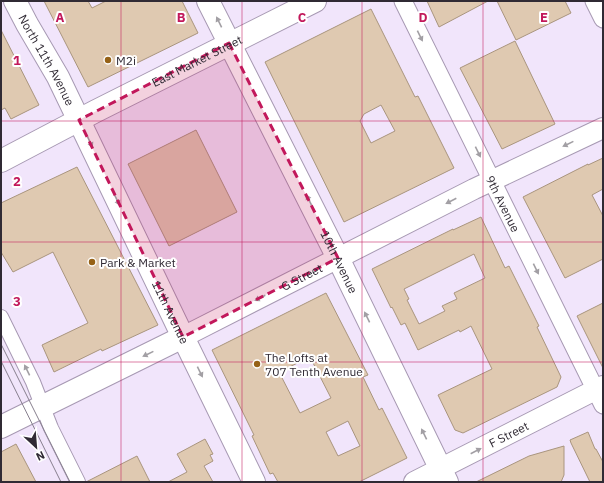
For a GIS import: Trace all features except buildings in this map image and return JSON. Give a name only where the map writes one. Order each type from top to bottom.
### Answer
[{"type":"main road","name":"North 11th Avenue","points":[[15,1],[58,77],[79,120]]},
{"type":"main road","name":"10th Avenue","points":[[208,1],[338,258],[444,475]]},
{"type":"main road","name":"East Market Street","points":[[1,161],[229,43],[315,1]]},
{"type":"main road","name":"11th Avenue","points":[[79,120],[254,482]]},
{"type":"main road","name":"G Street","points":[[1,427],[492,181],[603,128]]},
{"type":"main road","name":"F Street","points":[[414,482],[444,475],[600,394]]},
{"type":"street","name":"9th Avenue","points":[[403,1],[600,394]]},
{"type":"street","points":[[594,1],[603,19]]},
{"type":"street","points":[[1,317],[43,406],[51,428],[78,482]]},
{"type":"highlighted area","points":[[229,43],[338,258],[183,337],[79,120]]},
{"type":"tram line","points":[[1,344],[70,482]]},
{"type":"tram line","points":[[1,361],[61,482]]},
{"type":"place","name":"M2i","points":[[108,60]]},
{"type":"place","name":"Park & Market","points":[[92,262]]},
{"type":"place","name":"The Lofts at 707 Tenth Avenue","points":[[257,364]]}]
